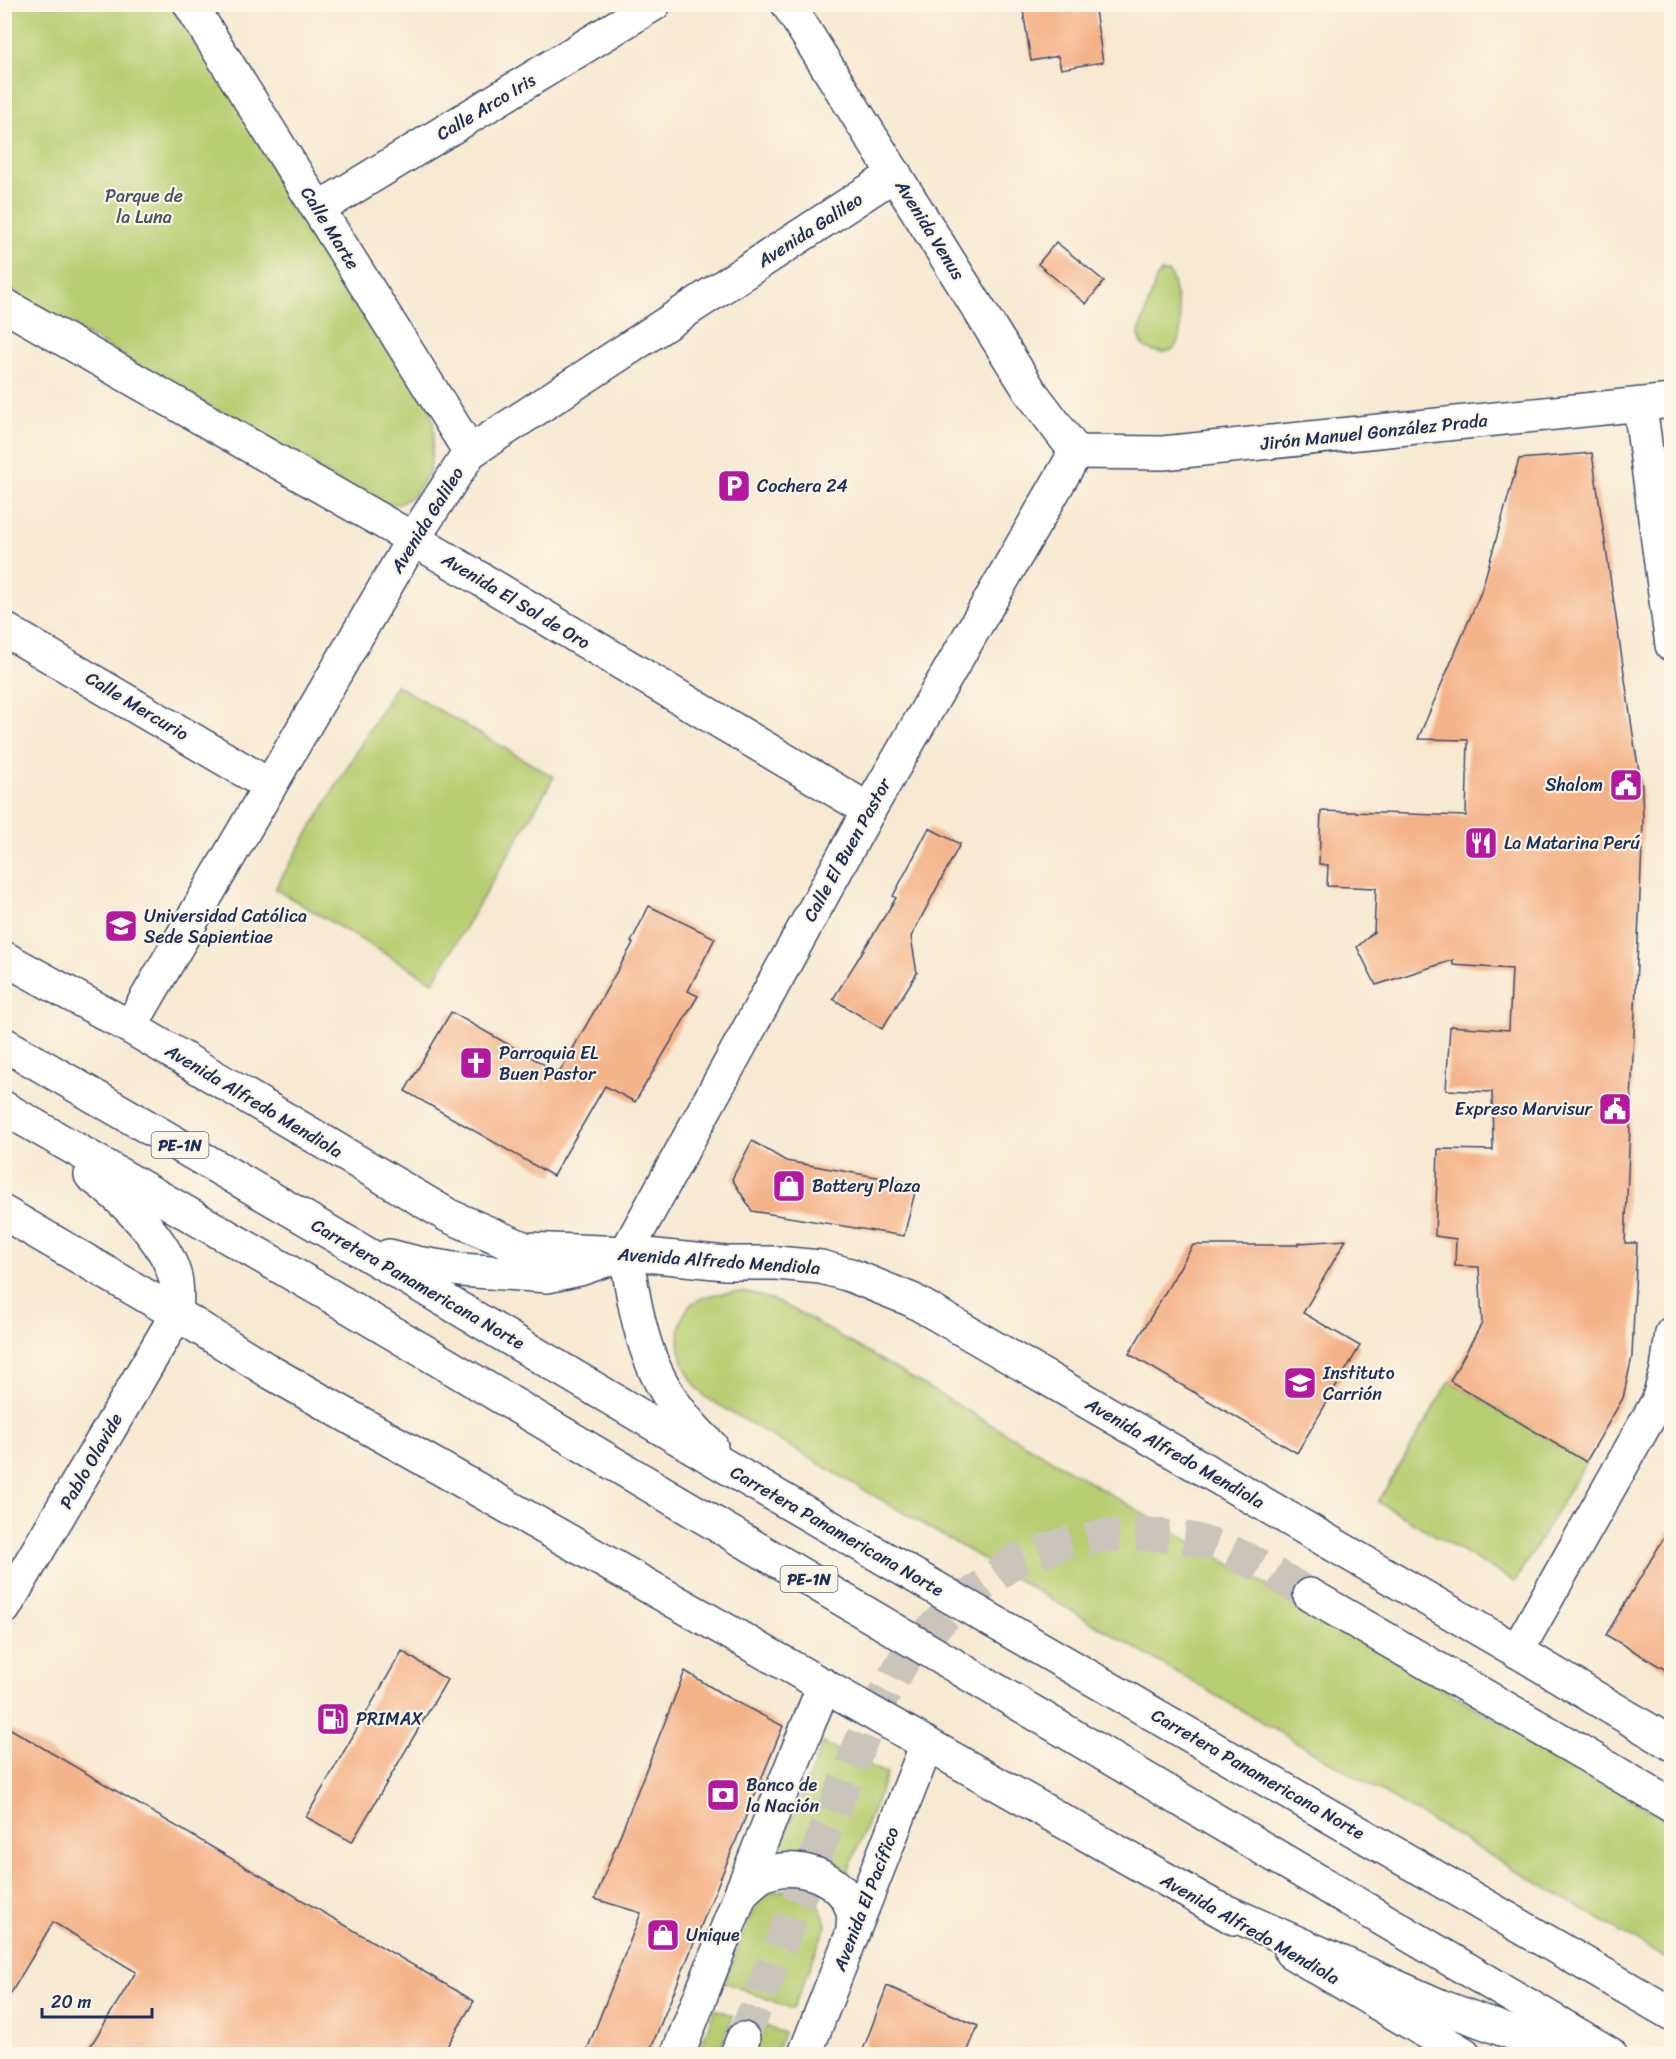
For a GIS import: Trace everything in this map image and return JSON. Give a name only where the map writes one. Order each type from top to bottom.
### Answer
[{"type":"main road","name":"Calle Marte","points":[[190,4],[470,452]]},
{"type":"main road","name":"Calle Arco Iris","points":[[318,209],[654,4]]},
{"type":"main road","name":"Avenida Venus","points":[[788,4],[1030,391],[1076,452]]},
{"type":"main road","name":"Avenida Galileo","points":[[130,1028],[412,539],[470,452],[896,174]]},
{"type":"main road","name":"Avenida El Sol de Oro","points":[[4,305],[412,539],[869,810]]},
{"type":"main road","name":"Jirón Manuel González Prada","points":[[1076,452],[1163,453],[1640,406],[1671,401]]},
{"type":"main road","points":[[1640,406],[1671,645]]},
{"type":"main road","name":"Calle El Buen Pastor","points":[[626,1253],[869,810],[1076,452]]},
{"type":"main road","name":"Calle Mercurio","points":[[4,628],[269,785]]},
{"type":"main road","name":"Avenida Alfredo Mendiola","points":[[4,958],[130,1028],[449,1216],[525,1249],[626,1253],[725,1263],[776,1263],[821,1267],[850,1275],[912,1300],[1516,1651],[1671,1744]]},
{"type":"main road","name":"Carretera Panamericana Norte","points":[[4,1044],[355,1247],[742,1476],[1671,2014]]},
{"type":"main road","points":[[4,1110],[105,1185],[147,1228],[158,1241],[176,1277],[177,1314]]},
{"type":"main road","name":"PE-1N","points":[[4,1110],[324,1292],[1610,2055]]},
{"type":"main road","name":"Avenida Alfredo Mendiola","points":[[4,1213],[177,1314],[272,1373],[1209,1904],[1464,2055]]},
{"type":"main road","points":[[355,1247],[417,1263],[460,1270],[548,1276],[580,1269],[626,1253],[636,1317],[652,1366],[662,1386],[697,1433],[742,1476]]},
{"type":"main road","name":"Pablo Olavide","points":[[4,1608],[177,1314]]},
{"type":"main road","points":[[1516,1651],[1658,1401],[1667,1370],[1671,1333]]},
{"type":"main road","points":[[1310,1595],[1671,1806]]},
{"type":"main road","points":[[678,2055],[824,1685]]},
{"type":"main road","name":"Avenida El Pacífico","points":[[805,2055],[927,1744]]},
{"type":"main road","points":[[741,1893],[762,1876],[780,1870],[798,1869],[818,1875],[836,1887],[846,1899],[853,1913],[853,1931]]},
{"type":"main road","points":[[1209,1904],[1440,2006],[1569,2055]]},
{"type":"green space","name":"Parque de la Luna","points":[[5,5],[181,5],[429,399],[434,431],[430,471],[413,496],[399,504],[379,505],[5,287]]},
{"type":"green space","points":[[1161,272],[1168,272],[1172,277],[1180,323],[1176,345],[1172,350],[1162,352],[1147,349],[1140,342],[1139,333],[1156,279]]},
{"type":"green space","points":[[396,685],[554,777],[433,982],[275,889]]},
{"type":"green space","points":[[742,1292],[771,1299],[805,1316],[1671,1822],[1671,1961],[705,1397],[687,1371],[680,1351],[682,1319],[689,1306],[701,1298]]},
{"type":"green space","points":[[1450,1381],[1586,1462],[1515,1582],[1378,1502]]},
{"type":"green space","points":[[823,1743],[887,1774],[847,1874],[832,1859],[817,1851],[778,1852]]},
{"type":"green space","points":[[780,1890],[798,1892],[811,1898],[820,1909],[826,1926],[793,2009],[724,1982],[756,1903],[768,1894]]},
{"type":"green space","points":[[715,2009],[733,2016],[718,2054],[698,2054]]},
{"type":"green space","points":[[765,2026],[784,2033],[775,2054],[753,2054]]},
{"type":"building","points":[[1022,4],[1094,4],[1103,62],[1061,69],[1058,56],[1031,61]]},
{"type":"building","points":[[1056,242],[1104,281],[1086,304],[1038,264]]},
{"type":"building","points":[[1592,453],[1642,787],[1643,823],[1625,1243],[1637,1243],[1632,1357],[1623,1398],[1586,1462],[1450,1381],[1482,1323],[1479,1267],[1455,1266],[1456,1239],[1435,1236],[1438,1149],[1493,1150],[1492,1092],[1446,1090],[1450,1026],[1509,1030],[1512,969],[1453,965],[1453,960],[1376,985],[1357,947],[1374,932],[1376,888],[1327,886],[1328,865],[1319,864],[1321,811],[1466,816],[1468,740],[1418,739],[1481,592],[1519,459]]},
{"type":"building","points":[[929,828],[960,844],[911,937],[917,973],[882,1029],[833,999],[896,898],[893,896]]},
{"type":"building","points":[[649,906],[715,938],[688,991],[698,996],[635,1102],[605,1086],[553,1176],[405,1091],[451,1012],[559,1073],[633,943],[631,942]]},
{"type":"building","points":[[752,1141],[786,1161],[917,1184],[904,1236],[752,1211],[732,1179]]},
{"type":"building","points":[[1346,1240],[1303,1313],[1360,1346],[1297,1453],[1129,1354],[1193,1245],[1298,1245],[1299,1243]]},
{"type":"building","points":[[1671,1526],[1671,1673],[1606,1635]]},
{"type":"building","points":[[402,1651],[447,1680],[352,1842],[306,1817]]},
{"type":"building","points":[[685,1671],[727,1697],[783,1726],[648,2055],[585,2055],[641,1913],[595,1899]]},
{"type":"building","points":[[4,1725],[474,2001],[442,2055],[85,2055],[136,1972],[53,1922],[4,2005]]},
{"type":"building","points":[[887,1986],[978,2026],[966,2055],[861,2055]]},
{"type":"tunnel","points":[[743,2039],[870,1719],[908,1653],[950,1611],[1016,1560],[1066,1543],[1102,1536],[1149,1534],[1193,1539],[1230,1551],[1265,1568],[1310,1595]]},
{"type":"place","name":"Cochera 24","points":[[734,486]]},
{"type":"place","name":"Shalom","points":[[1626,785]]},
{"type":"place","name":"La Matarina Perú","points":[[1481,843]]},
{"type":"place","name":"Universidad Católica Sede Sapientiae","points":[[121,926]]},
{"type":"place","name":"Parroquia EL Buen Pastor","points":[[476,1063]]},
{"type":"place","name":"Expreso Marvisur","points":[[1615,1109]]},
{"type":"place","name":"Battery Plaza","points":[[789,1186]]},
{"type":"place","name":"Instituto Carrión","points":[[1300,1383]]},
{"type":"place","name":"PRIMAX","points":[[333,1719]]},
{"type":"place","name":"Banco de la Nación","points":[[723,1795]]},
{"type":"place","name":"Unique","points":[[663,1935]]}]
